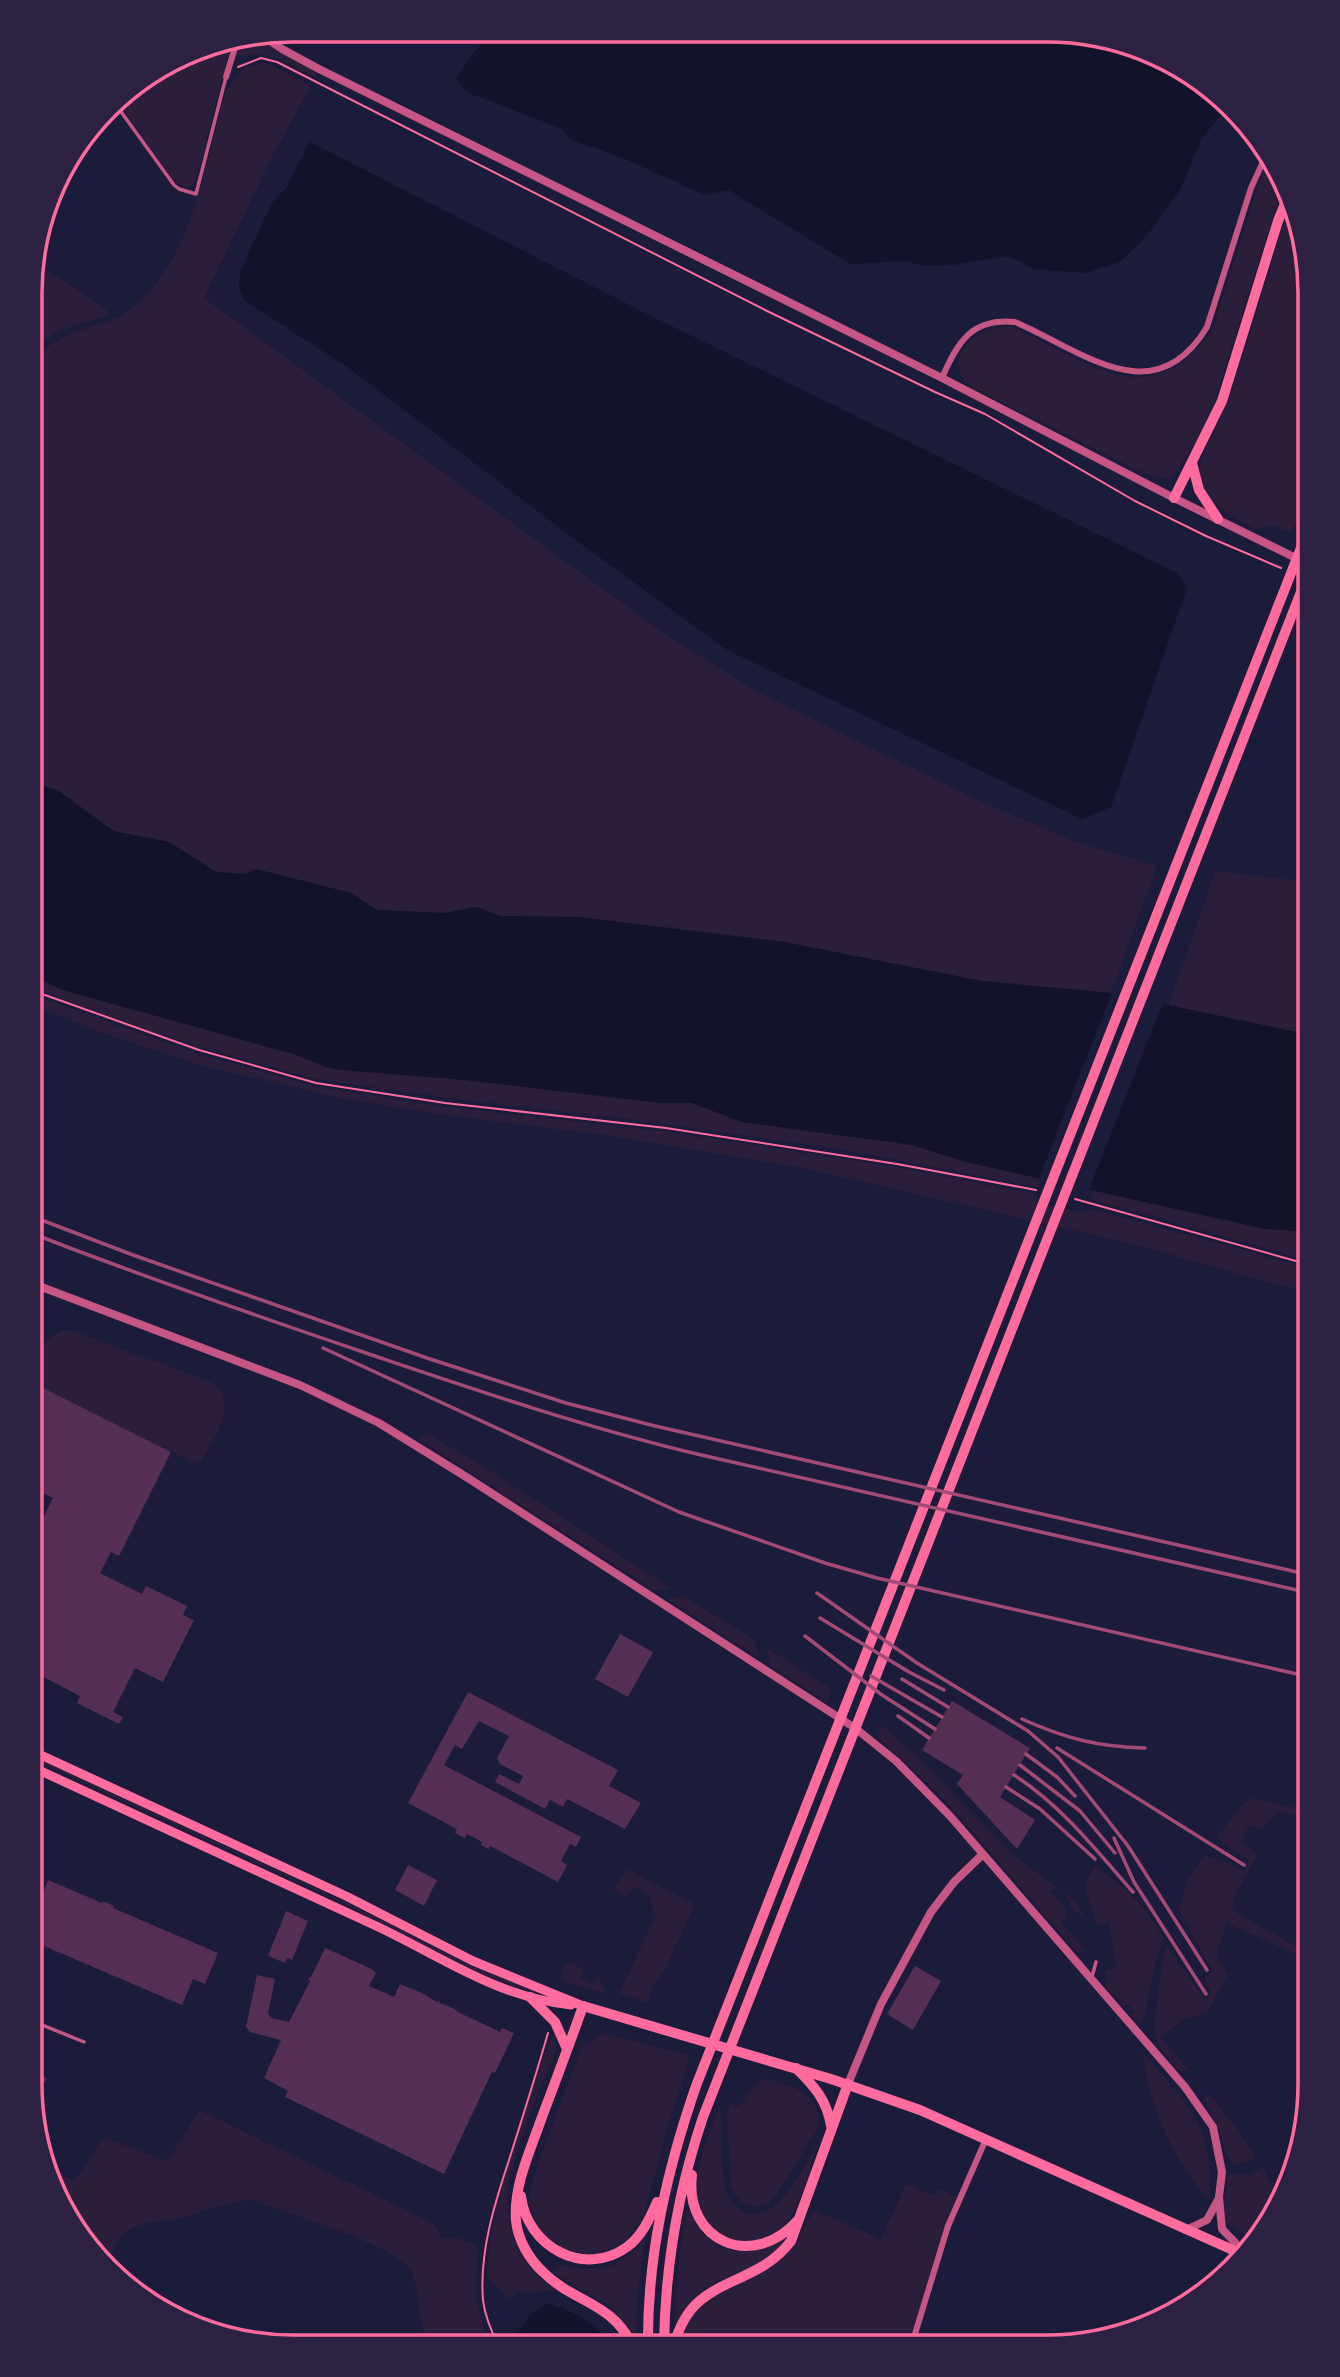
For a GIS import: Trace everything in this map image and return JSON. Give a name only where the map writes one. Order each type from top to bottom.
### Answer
[{"type":"main road","points":[[1174,498],[1222,401],[1283,208]]},
{"type":"main road","points":[[1192,463],[1199,490],[1218,519]]},
{"type":"main road","points":[[648,2335],[652,2263],[666,2184],[696,2086],[1298,556]]},
{"type":"main road","points":[[664,2335],[664,2309],[674,2228],[698,2132],[1298,598]]},
{"type":"main road","points":[[42,1756],[346,1896],[473,1961],[583,2006],[848,2084],[920,2110],[1234,2251]]},
{"type":"main road","points":[[42,1772],[381,1929],[474,1978],[534,1998],[583,2006]]},
{"type":"main road","points":[[534,1998],[555,2022],[567,2049]]},
{"type":"main road","points":[[583,2006],[528,2158],[520,2187],[516,2224],[528,2254],[543,2272],[553,2281],[607,2312],[626,2335]]},
{"type":"main road","points":[[796,2068],[821,2096],[829,2112],[831,2129]]},
{"type":"main road","points":[[678,2335],[682,2322],[696,2302],[718,2287],[763,2267],[777,2257],[791,2241],[848,2084]]},
{"type":"main road","points":[[698,2132],[690,2193],[698,2216],[711,2232],[737,2245],[765,2245],[790,2228],[803,2212]]},
{"type":"main road","points":[[520,2187],[522,2206],[543,2241],[566,2256],[593,2260],[615,2254],[634,2241],[649,2220],[666,2184]]},
{"type":"street","points":[[274,43],[319,69],[942,378],[1298,561]]},
{"type":"street","points":[[226,77],[234,49]]},
{"type":"street","points":[[942,378],[959,345],[968,334],[982,326],[1001,321],[1015,322],[1120,371],[1136,373],[1155,370],[1168,366],[1183,356],[1207,327],[1254,179],[1262,164]]},
{"type":"street","points":[[42,1287],[300,1385],[342,1404],[411,1442],[855,1728],[923,1787],[1185,2087],[1213,2127],[1222,2172],[1219,2197],[1222,2229],[1238,2247]]},
{"type":"street","points":[[848,2084],[881,2004],[931,1912],[954,1882],[983,1854]]},
{"type":"street","points":[[915,2335],[951,2218],[986,2139]]},
{"type":"street","points":[[1186,2230],[1207,2220],[1219,2197]]},
{"type":"lane","points":[[121,111],[174,185],[179,190],[195,194],[226,77]]},
{"type":"lane","points":[[1091,1979],[1096,1962]]},
{"type":"lane","points":[[42,2025],[84,2042]]},
{"type":"path","points":[[242,64],[261,58],[277,62],[765,310],[948,399],[985,414],[1135,500],[1206,536],[1280,568]]},
{"type":"path","points":[[42,994],[116,1023],[199,1050],[316,1083],[445,1103],[666,1128],[897,1164],[1043,1191]]},
{"type":"path","points":[[1066,1196],[1298,1262]]},
{"type":"shaded area","points":[[484,42],[1080,44],[1128,55],[1158,68],[1200,94],[1222,114],[1202,138],[1180,190],[1146,237],[1120,262],[1086,273],[1034,269],[1007,256],[953,265],[926,266],[904,261],[850,264],[729,190],[704,195],[623,158],[570,139],[563,129],[466,92],[456,79]]},
{"type":"shaded area","points":[[267,44],[317,73],[315,78],[271,57],[237,55],[239,48]]},
{"type":"shaded area","points":[[230,51],[196,179],[191,186],[185,188],[173,179],[123,109],[154,84],[182,68]]},
{"type":"shaded area","points":[[261,63],[274,66],[311,86],[273,155],[204,298],[658,629],[752,689],[980,801],[1076,842],[1157,866],[1111,993],[982,981],[784,942],[579,917],[500,916],[475,907],[444,913],[377,910],[351,893],[256,869],[245,874],[216,872],[169,842],[114,832],[60,792],[42,785],[42,352],[60,339],[119,317],[140,301],[158,281],[172,260],[193,211],[227,91],[240,73]]},
{"type":"shaded area","points":[[310,142],[649,315],[1177,573],[1187,588],[1111,807],[1082,819],[727,650],[573,538],[349,368],[245,301],[239,289],[240,275],[247,256],[272,203],[287,187]]},
{"type":"shaded area","points":[[1264,169],[1279,198],[1214,402],[1197,440],[1173,476],[1161,479],[1139,471],[973,388],[960,373],[958,363],[967,344],[979,335],[999,327],[1014,327],[1094,367],[1118,375],[1143,377],[1166,371],[1190,355],[1213,328]]},
{"type":"shaded area","points":[[1286,218],[1296,260],[1298,293],[1298,520],[1291,532],[1274,526],[1254,529],[1237,519],[1213,501],[1202,485],[1200,475],[1204,454],[1220,420],[1249,338]]},
{"type":"shaded area","points":[[44,268],[110,314],[49,337],[42,342]]},
{"type":"shaded area","points":[[42,785],[60,792],[114,831],[169,842],[216,872],[245,874],[256,869],[351,893],[377,910],[444,913],[476,907],[500,916],[579,917],[784,942],[982,981],[1111,993],[1298,1032],[1298,1231],[1265,1229],[966,1162],[912,1145],[742,1122],[692,1103],[660,1103],[465,1080],[332,1069],[297,1055],[63,990],[42,980]]},
{"type":"shaded area","points":[[1215,871],[1298,881],[1298,1032],[1169,1005]]},
{"type":"shaded area","points":[[42,980],[63,990],[297,1055],[332,1069],[465,1080],[660,1103],[692,1103],[742,1122],[912,1145],[966,1162],[1042,1178],[1038,1187],[829,1147],[315,1079],[116,1020],[42,991]]},
{"type":"shaded area","points":[[42,998],[198,1054],[315,1086],[431,1105],[670,1132],[897,1167],[1031,1193],[1036,1195],[1036,1203],[1082,1213],[1090,1209],[1298,1265],[1298,1289],[1132,1244],[808,1169],[611,1136],[437,1114],[334,1097],[197,1064],[114,1037],[42,1009]]},
{"type":"shaded area","points":[[1093,1190],[1265,1229],[1298,1231],[1298,1258],[1090,1199]]},
{"type":"shaded area","points":[[62,1331],[74,1331],[214,1383],[221,1392],[224,1413],[199,1465],[42,1388],[42,1347]]},
{"type":"shaded area","points":[[426,1433],[480,1464],[669,1587],[668,1589],[654,1590],[420,1440]]},
{"type":"shaded area","points":[[684,1596],[754,1640],[761,1659],[669,1600]]},
{"type":"shaded area","points":[[766,1647],[831,1689],[827,1702],[771,1666]]},
{"type":"shaded area","points":[[882,1725],[1018,1859],[1057,1887],[1050,1892],[1064,1906],[1068,1916],[1061,1922],[1087,1952],[1077,1952],[942,1797],[877,1737]]},
{"type":"shaded area","points":[[42,1761],[377,1917],[473,1967],[536,1990],[535,1994],[472,1970],[343,1903],[42,1764]]},
{"type":"shaded area","points":[[1252,1798],[1298,1808],[1298,1816],[1279,1811],[1261,1829],[1249,1825],[1241,1842],[1258,1854],[1237,1892],[1232,1910],[1298,1947],[1298,1956],[1227,1923],[1216,1956],[1228,1974],[1208,2012],[1183,2020],[1161,2037],[1191,2073],[1179,2071],[1159,2047],[1154,2028],[1163,1956],[1167,1945],[1204,1999],[1211,1992],[1204,1978],[1213,1971],[1179,1911],[1187,1880],[1205,1855],[1244,1870],[1249,1860],[1216,1838],[1244,1803]]},
{"type":"shaded area","points":[[1095,1865],[1142,1907],[1163,1938],[1153,1972],[1145,2017],[1140,2025],[1131,2015],[1134,2012],[1128,2004],[1124,2007],[1106,1987],[1106,1970],[1116,1968],[1109,1923],[1097,1924],[1084,1887]]},
{"type":"shaded area","points":[[627,1869],[695,1904],[647,2003],[619,1993],[656,1915],[650,1902],[651,1895],[634,1887],[627,1897],[613,1889]]},
{"type":"shaded area","points":[[1057,1887],[1075,1900],[1088,1924],[1078,1912],[1074,1912],[1069,1899]]},
{"type":"shaded area","points":[[570,1962],[585,1970],[581,1978],[593,1984],[598,1976],[607,1994],[564,1982],[561,1975],[566,1964]]},
{"type":"shaded area","points":[[602,2032],[690,2056],[643,2219],[624,2242],[608,2251],[588,2254],[564,2249],[552,2242],[537,2225],[529,2204],[529,2193],[584,2042],[588,2044]]},
{"type":"shaded area","points":[[552,2037],[556,2037],[556,2050],[515,2158],[507,2207],[509,2222],[519,2250],[536,2274],[559,2292],[518,2291],[510,2299],[488,2278],[487,2264],[493,2225],[513,2148]]},
{"type":"shaded area","points":[[1142,2051],[1195,2118],[1207,2153],[1209,2201],[1184,2168],[1165,2131],[1151,2092]]},
{"type":"shaded area","points":[[763,2078],[794,2088],[810,2098],[818,2116],[818,2128],[777,2194],[767,2204],[756,2207],[741,2202],[731,2187],[727,2115],[730,2104],[740,2105],[749,2091]]},
{"type":"shaded area","points":[[1207,2092],[1237,2128],[1256,2157],[1234,2165],[1226,2154],[1217,2124],[1204,2100]]},
{"type":"shaded area","points":[[719,2108],[726,2189],[733,2203],[742,2211],[755,2214],[778,2202],[789,2191],[819,2140],[803,2193],[794,2212],[778,2231],[765,2238],[737,2240],[723,2235],[703,2216],[697,2201],[699,2167]]},
{"type":"shaded area","points":[[199,2110],[434,2224],[442,2239],[456,2237],[478,2246],[476,2297],[486,2335],[425,2335],[413,2275],[399,2259],[360,2240],[252,2200],[130,2229],[117,2241],[111,2256],[84,2223],[57,2170],[73,2180],[80,2174],[103,2137],[168,2161]]},
{"type":"shaded area","points":[[1263,2167],[1274,2191],[1247,2235],[1225,2223],[1222,2212],[1228,2178],[1231,2175],[1249,2175]]},
{"type":"shaded area","points":[[906,2184],[931,2195],[938,2189],[956,2197],[911,2335],[681,2335],[701,2304],[778,2261],[797,2241],[814,2210],[881,2239]]},
{"type":"shaded area","points":[[687,2208],[701,2231],[720,2246],[740,2251],[761,2247],[783,2238],[785,2240],[772,2254],[756,2265],[702,2291],[674,2324],[678,2268]]},
{"type":"shaded area","points":[[645,2236],[635,2335],[610,2306],[554,2273],[560,2264],[586,2269],[608,2267],[628,2256]]},
{"type":"shaded area","points":[[548,2304],[566,2309],[602,2335],[517,2335],[526,2320]]},
{"type":"pier","points":[[1113,990],[1164,1001],[1088,1192],[1038,1181]]},
{"type":"building","points":[[42,1388],[171,1452],[119,1556],[111,1552],[100,1573],[142,1594],[146,1586],[187,1606],[183,1615],[194,1620],[163,1682],[135,1668],[113,1712],[123,1717],[119,1724],[77,1703],[80,1696],[42,1676],[42,1520],[53,1498],[42,1493]]},
{"type":"building","points":[[620,1634],[653,1652],[628,1697],[595,1679]]},
{"type":"building","points":[[468,1692],[618,1770],[609,1786],[641,1803],[625,1829],[567,1799],[563,1807],[550,1800],[545,1809],[495,1782],[499,1774],[519,1784],[523,1776],[500,1764],[497,1758],[509,1736],[479,1721],[462,1749],[455,1745],[444,1765],[581,1837],[576,1847],[570,1844],[561,1861],[567,1865],[558,1882],[490,1846],[488,1849],[481,1845],[482,1842],[467,1834],[465,1838],[455,1833],[457,1829],[408,1803]]},
{"type":"building","points":[[952,1701],[1030,1748],[1000,1797],[1035,1820],[1017,1849],[957,1784],[963,1775],[922,1750]]},
{"type":"building","points":[[408,1865],[437,1880],[424,1906],[395,1890]]},
{"type":"building","points":[[48,1880],[102,1903],[103,1901],[114,1906],[113,1908],[218,1953],[205,1984],[193,1979],[182,2005],[42,1945],[42,1896]]},
{"type":"building","points":[[286,1911],[308,1921],[292,1960],[287,1958],[285,1963],[268,1956]]},
{"type":"building","points":[[325,1948],[372,1969],[376,1973],[369,1986],[394,1997],[400,1984],[500,2032],[502,2028],[514,2033],[495,2073],[492,2072],[444,2174],[285,2097],[288,2091],[264,2078],[281,2040],[250,2032],[246,2027],[257,1975],[275,1979],[268,2013],[271,2018],[289,2022],[310,1981],[308,1978],[311,1977]]},
{"type":"building","points":[[915,1966],[941,1981],[913,2030],[887,2014]]},
{"type":"railway","points":[[42,1220],[427,1358],[566,1403],[655,1426],[1298,1572]]},
{"type":"railway","points":[[42,1237],[324,1339],[613,1432],[697,1454],[1298,1590]]},
{"type":"railway","points":[[323,1348],[679,1512],[825,1563],[877,1578],[1298,1674]]},
{"type":"railway","points":[[817,1593],[917,1663],[1028,1731],[1058,1757],[1128,1846],[1207,1970]]},
{"type":"railway","points":[[820,1618],[944,1690]]},
{"type":"railway","points":[[805,1636],[882,1695],[935,1729]]},
{"type":"railway","points":[[871,1676],[942,1717]]},
{"type":"railway","points":[[902,1679],[948,1707]]},
{"type":"railway","points":[[898,1716],[929,1738]]},
{"type":"railway","points":[[1022,1719],[1082,1740],[1112,1746],[1145,1748]]},
{"type":"railway","points":[[1057,1748],[1244,1865]]},
{"type":"railway","points":[[1026,1754],[1057,1777],[1075,1796]]},
{"type":"railway","points":[[1020,1765],[1080,1811],[1115,1853]]},
{"type":"railway","points":[[1014,1775],[1048,1800],[1133,1892]]},
{"type":"railway","points":[[1006,1787],[1040,1809],[1095,1859]]},
{"type":"railway","points":[[1114,1838],[1134,1882],[1206,1994]]}]
